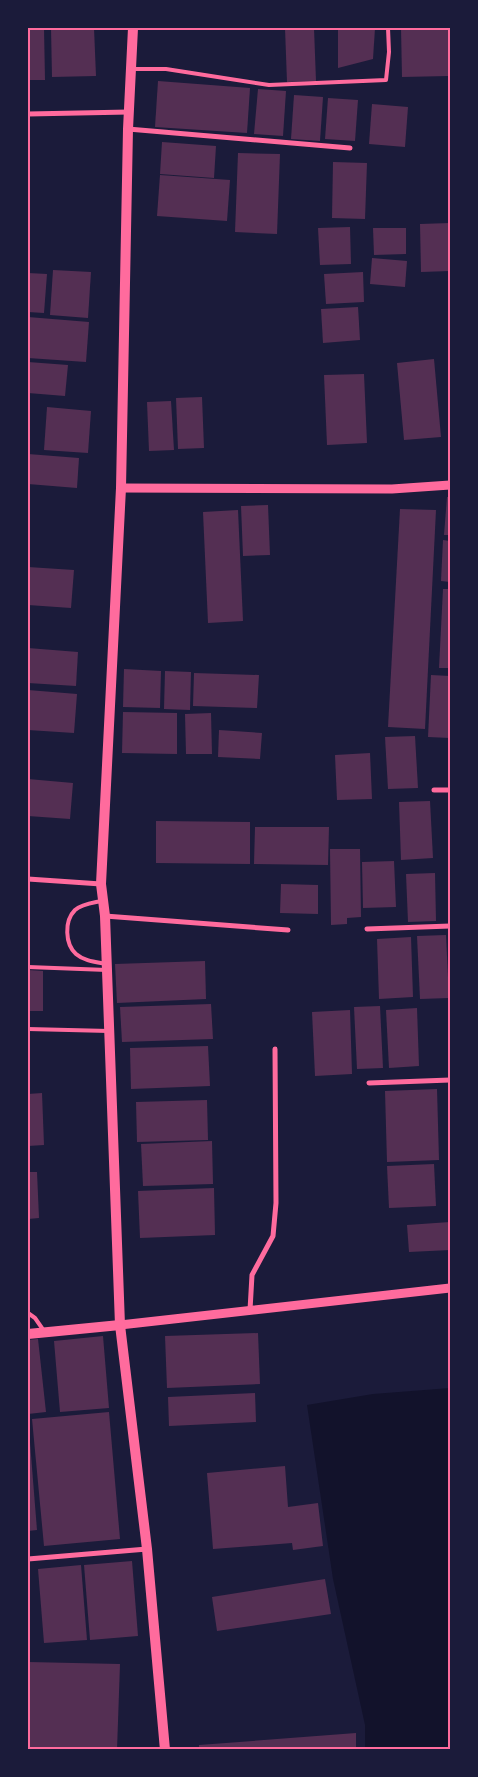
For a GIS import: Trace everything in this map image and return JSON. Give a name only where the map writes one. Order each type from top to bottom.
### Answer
[{"type":"main road","points":[[133,28],[128,129],[121,488],[101,884],[105,916],[120,1325],[148,1549],[165,1750]]},
{"type":"main road","points":[[28,1334],[120,1325]]},
{"type":"street","points":[[28,114],[130,112]]},
{"type":"street","points":[[128,129],[350,148]]},
{"type":"street","points":[[121,488],[392,489],[450,485]]},
{"type":"street","points":[[434,790],[450,790]]},
{"type":"street","points":[[28,879],[101,884]]},
{"type":"street","points":[[105,916],[288,930]]},
{"type":"street","points":[[367,929],[450,926]]},
{"type":"street","points":[[250,1310],[252,1275],[273,1236],[276,1202],[275,1049]]},
{"type":"street","points":[[369,1083],[450,1080]]},
{"type":"street","points":[[120,1325],[450,1288]]},
{"type":"street","points":[[28,1558],[148,1549]]},
{"type":"lane","points":[[130,69],[166,69],[269,85],[386,80],[389,52],[388,28]]},
{"type":"lane","points":[[103,900],[86,904],[76,910],[70,917],[67,932],[71,947],[77,955],[107,967]]},
{"type":"lane","points":[[28,968],[107,967]]},
{"type":"lane","points":[[28,1028],[108,1031]]},
{"type":"lane","points":[[28,1313],[35,1318],[46,1332]]},
{"type":"shaded area","points":[[450,1388],[450,1749],[365,1749],[365,1725],[333,1579],[307,1405],[373,1394]]},
{"type":"building","points":[[28,28],[44,28],[45,80],[28,80]]},
{"type":"building","points":[[51,28],[94,28],[96,76],[52,77]]},
{"type":"building","points":[[285,28],[314,28],[316,81],[287,82]]},
{"type":"building","points":[[338,28],[375,28],[373,59],[338,68]]},
{"type":"building","points":[[401,28],[448,28],[449,76],[402,77]]},
{"type":"building","points":[[158,81],[250,88],[247,133],[155,127]]},
{"type":"building","points":[[258,89],[286,91],[283,136],[254,134]]},
{"type":"building","points":[[294,95],[323,97],[320,141],[291,139]]},
{"type":"building","points":[[328,98],[358,100],[355,141],[325,139]]},
{"type":"building","points":[[372,104],[408,107],[405,147],[369,144]]},
{"type":"building","points":[[162,142],[216,146],[214,178],[160,174]]},
{"type":"building","points":[[238,153],[280,154],[277,234],[235,232]]},
{"type":"building","points":[[333,162],[367,163],[365,219],[332,218]]},
{"type":"building","points":[[160,175],[230,180],[227,221],[157,216]]},
{"type":"building","points":[[450,223],[450,271],[421,272],[420,224]]},
{"type":"building","points":[[350,227],[351,264],[320,265],[318,228]]},
{"type":"building","points":[[373,228],[406,228],[406,254],[374,255]]},
{"type":"building","points":[[372,258],[407,261],[405,287],[370,284]]},
{"type":"building","points":[[53,270],[91,272],[88,318],[50,315]]},
{"type":"building","points":[[363,272],[364,302],[326,304],[324,274]]},
{"type":"building","points":[[28,273],[47,274],[44,313],[28,312]]},
{"type":"building","points":[[358,307],[360,340],[323,343],[321,309]]},
{"type":"building","points":[[28,317],[89,322],[86,362],[28,358]]},
{"type":"building","points":[[434,359],[441,437],[404,440],[397,363]]},
{"type":"building","points":[[28,362],[68,365],[65,396],[28,393]]},
{"type":"building","points":[[364,374],[367,443],[327,445],[324,375]]},
{"type":"building","points":[[202,397],[204,448],[178,449],[176,398]]},
{"type":"building","points":[[171,401],[174,450],[149,451],[147,402]]},
{"type":"building","points":[[47,407],[91,411],[88,453],[44,450]]},
{"type":"building","points":[[28,454],[79,458],[77,488],[28,484]]},
{"type":"building","points":[[447,497],[450,497],[450,535],[444,535]]},
{"type":"building","points":[[268,505],[270,555],[243,556],[241,506]]},
{"type":"building","points":[[400,509],[436,510],[425,729],[388,727]]},
{"type":"building","points":[[238,510],[243,621],[208,623],[203,512]]},
{"type":"building","points":[[443,540],[450,541],[450,582],[441,581]]},
{"type":"building","points":[[28,567],[74,570],[71,608],[28,605]]},
{"type":"building","points":[[443,589],[450,589],[450,668],[439,668]]},
{"type":"building","points":[[28,648],[78,652],[76,686],[28,683]]},
{"type":"building","points":[[124,669],[161,671],[160,708],[123,707]]},
{"type":"building","points":[[165,671],[191,672],[190,710],[164,709]]},
{"type":"building","points":[[194,673],[259,675],[257,708],[193,706]]},
{"type":"building","points":[[431,675],[450,676],[450,738],[428,737]]},
{"type":"building","points":[[28,690],[77,694],[74,733],[28,730]]},
{"type":"building","points":[[123,712],[177,713],[177,754],[122,753]]},
{"type":"building","points":[[211,713],[212,754],[186,754],[185,714]]},
{"type":"building","points":[[219,730],[262,733],[260,759],[218,757]]},
{"type":"building","points":[[415,736],[418,788],[388,789],[385,737]]},
{"type":"building","points":[[370,753],[372,799],[337,800],[335,755]]},
{"type":"building","points":[[28,779],[73,783],[70,819],[28,816]]},
{"type":"building","points":[[430,801],[433,858],[401,860],[399,802]]},
{"type":"building","points":[[156,821],[250,822],[250,864],[156,863]]},
{"type":"building","points":[[255,827],[329,827],[328,865],[254,864]]},
{"type":"building","points":[[330,849],[360,849],[361,917],[347,918],[347,924],[331,925]]},
{"type":"building","points":[[394,861],[396,907],[363,908],[362,862]]},
{"type":"building","points":[[435,873],[436,921],[408,922],[406,874]]},
{"type":"building","points":[[281,884],[318,885],[318,914],[280,913]]},
{"type":"building","points":[[446,935],[449,998],[420,999],[417,936]]},
{"type":"building","points":[[411,937],[413,997],[379,999],[377,939]]},
{"type":"building","points":[[205,961],[206,999],[117,1003],[115,964]]},
{"type":"building","points":[[28,970],[43,971],[43,1011],[28,1011]]},
{"type":"building","points":[[211,1004],[213,1039],[122,1042],[120,1007]]},
{"type":"building","points":[[380,1006],[383,1068],[357,1069],[354,1007]]},
{"type":"building","points":[[417,1008],[419,1066],[389,1068],[386,1010]]},
{"type":"building","points":[[350,1010],[352,1074],[315,1076],[312,1012]]},
{"type":"building","points":[[208,1046],[210,1086],[131,1089],[130,1048]]},
{"type":"building","points":[[437,1089],[439,1160],[387,1162],[385,1091]]},
{"type":"building","points":[[42,1093],[44,1145],[28,1146],[28,1094]]},
{"type":"building","points":[[207,1100],[208,1140],[137,1142],[136,1102]]},
{"type":"building","points":[[212,1141],[213,1184],[143,1186],[141,1144]]},
{"type":"building","points":[[434,1164],[436,1206],[389,1208],[387,1166]]},
{"type":"building","points":[[28,1172],[37,1172],[39,1218],[28,1219]]},
{"type":"building","points":[[214,1188],[215,1235],[140,1238],[138,1191]]},
{"type":"building","points":[[450,1222],[450,1250],[409,1252],[407,1225]]},
{"type":"building","points":[[258,1333],[260,1384],[167,1388],[165,1336]]},
{"type":"building","points":[[103,1336],[109,1408],[60,1412],[54,1341]]},
{"type":"building","points":[[38,1339],[46,1412],[28,1414],[28,1340]]},
{"type":"building","points":[[255,1393],[256,1422],[169,1426],[168,1397]]},
{"type":"building","points":[[109,1412],[120,1539],[44,1546],[32,1419]]},
{"type":"building","points":[[28,1430],[37,1530],[28,1531]]},
{"type":"building","points":[[285,1466],[288,1507],[318,1503],[323,1546],[293,1550],[292,1543],[213,1549],[207,1473]]},
{"type":"building","points":[[132,1561],[138,1636],[90,1640],[84,1565]]},
{"type":"building","points":[[81,1565],[87,1640],[44,1643],[38,1569]]},
{"type":"building","points":[[325,1579],[331,1614],[217,1631],[212,1597]]},
{"type":"building","points":[[28,1662],[120,1664],[117,1750],[28,1750]]},
{"type":"building","points":[[356,1733],[356,1750],[199,1750],[199,1745]]}]
